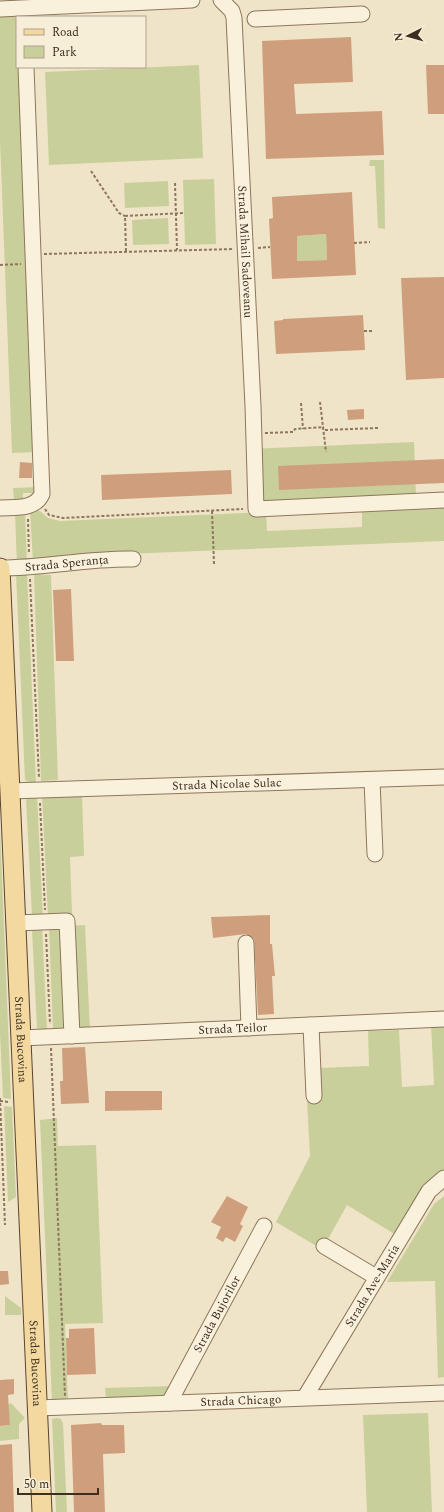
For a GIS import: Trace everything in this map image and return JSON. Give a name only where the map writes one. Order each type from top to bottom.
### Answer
[{"type":"main road","name":"Strada Bucovina","points":[[0,568],[42,1512]]},
{"type":"street","points":[[0,9],[24,13],[192,0]]},
{"type":"street","name":"Strada Mihail Sadoveanu","points":[[221,0],[232,11],[234,18],[251,248],[256,509]]},
{"type":"street","points":[[255,19],[362,14]]},
{"type":"street","points":[[0,508],[33,503],[42,494],[26,68]]},
{"type":"street","points":[[256,509],[444,500]]},
{"type":"street","name":"Strada Speranța","points":[[0,568],[30,568],[103,558],[133,559]]},
{"type":"street","name":"Strada Nicolae Sulac","points":[[10,791],[444,777]]},
{"type":"street","points":[[372,780],[375,854]]},
{"type":"street","points":[[16,923],[67,921],[72,1036]]},
{"type":"street","points":[[246,943],[249,1028]]},
{"type":"street","name":"Strada Teilor","points":[[21,1038],[444,1018]]},
{"type":"street","points":[[311,1025],[314,1096]]},
{"type":"street","name":"Strada Ave-Maria","points":[[305,1398],[376,1277],[429,1192],[444,1178]]},
{"type":"street","name":"Strada Bujorilor","points":[[169,1403],[264,1226]]},
{"type":"street","points":[[324,1246],[376,1277]]},
{"type":"street","points":[[319,1374],[318,1384],[323,1391],[332,1397]]},
{"type":"street","name":"Strada Chicago","points":[[38,1408],[444,1393]]},
{"type":"path","points":[[91,171],[119,213],[125,216],[183,213]]},
{"type":"path","points":[[174,183],[177,250]]},
{"type":"path","points":[[125,216],[126,251]]},
{"type":"path","points":[[354,243],[370,242]]},
{"type":"path","points":[[0,265],[29,263],[34,254],[270,247]]},
{"type":"path","points":[[364,331],[374,331]]},
{"type":"path","points":[[320,402],[326,452]]},
{"type":"path","points":[[301,403],[303,428]]},
{"type":"path","points":[[264,433],[293,432],[295,429],[303,428],[378,428]]},
{"type":"path","points":[[33,503],[49,515],[62,518],[256,509]]},
{"type":"path","points":[[33,503],[30,568],[66,1407]]},
{"type":"path","points":[[212,511],[214,564]]},
{"type":"path","points":[[0,1098],[5,1225]]},
{"type":"green space","points":[[0,13],[18,16],[16,16],[16,68],[23,68],[38,452],[12,453],[0,140]]},
{"type":"green space","points":[[199,65],[203,158],[49,165],[45,72]]},
{"type":"green space","points":[[370,160],[384,160],[385,229],[378,228],[375,166],[369,166]]},
{"type":"green space","points":[[214,179],[216,244],[185,245],[183,180]]},
{"type":"green space","points":[[168,181],[169,206],[125,208],[124,183]]},
{"type":"green space","points":[[168,218],[169,244],[133,245],[132,220]]},
{"type":"green space","points":[[326,234],[327,260],[297,261],[297,236]]},
{"type":"green space","points":[[414,442],[416,495],[251,503],[249,449]]},
{"type":"green space","points":[[39,487],[39,493],[23,493],[23,502],[14,502],[13,488]]},
{"type":"green space","points":[[444,505],[444,541],[101,555],[33,563],[30,510],[40,511],[48,518],[60,521],[266,512],[267,531],[362,527],[362,508]]},
{"type":"green space","points":[[25,512],[27,565],[17,566],[15,513]]},
{"type":"green space","points":[[27,572],[36,784],[31,784],[25,780],[16,573]]},
{"type":"green space","points":[[34,574],[51,575],[58,780],[41,781]]},
{"type":"green space","points":[[37,794],[43,919],[32,916],[26,799],[30,795]]},
{"type":"green space","points":[[82,794],[84,856],[70,857],[72,913],[70,918],[48,918],[42,795]]},
{"type":"green space","points":[[0,826],[11,1099],[3,1098],[0,1034]]},
{"type":"green space","points":[[85,925],[90,1030],[75,1030],[70,926]]},
{"type":"green space","points":[[49,926],[63,926],[67,1029],[53,1031]]},
{"type":"green space","points":[[42,927],[47,1030],[37,1028],[32,930]]},
{"type":"green space","points":[[444,1023],[444,1172],[396,1235],[347,1205],[327,1241],[318,1247],[276,1222],[310,1156],[303,1028],[319,1068],[369,1066],[368,1031],[399,1030],[402,1087],[434,1085],[431,1024]]},
{"type":"green space","points":[[4,1106],[12,1107],[16,1197],[8,1202]]},
{"type":"green space","points":[[57,1118],[58,1146],[96,1145],[103,1323],[65,1324],[68,1401],[52,1402],[40,1120]]},
{"type":"green space","points":[[444,1196],[444,1377],[438,1378],[435,1281],[387,1282],[434,1204]]},
{"type":"green space","points":[[5,1296],[21,1308],[21,1315],[5,1315]]},
{"type":"green space","points":[[172,1386],[166,1398],[106,1400],[105,1388]]},
{"type":"green space","points":[[11,1403],[25,1418],[19,1424],[19,1439],[0,1441],[0,1426],[10,1425],[8,1405]]},
{"type":"green space","points":[[428,1413],[432,1512],[367,1512],[363,1415]]},
{"type":"green space","points":[[52,1419],[61,1419],[63,1423],[67,1512],[56,1512]]},
{"type":"building","points":[[351,37],[353,82],[294,84],[296,114],[382,111],[384,155],[266,159],[262,41]]},
{"type":"building","points":[[426,65],[444,65],[444,114],[428,114]]},
{"type":"building","points":[[352,192],[356,275],[272,279],[269,219],[273,218],[272,197]],"holes":[[[326,234],[327,260],[297,261],[297,236]]]},
{"type":"building","points":[[444,277],[444,378],[406,380],[401,278]]},
{"type":"building","points":[[363,315],[365,350],[276,354],[274,321],[283,319]]},
{"type":"building","points":[[364,409],[364,419],[348,420],[347,410]]},
{"type":"building","points":[[444,459],[444,483],[279,490],[278,466]]},
{"type":"building","points":[[20,462],[32,463],[32,478],[19,478]]},
{"type":"building","points":[[231,470],[232,494],[102,500],[101,475]]},
{"type":"building","points":[[71,589],[74,661],[56,661],[53,590]]},
{"type":"building","points":[[270,915],[270,944],[272,944],[275,976],[272,976],[274,1014],[258,1015],[254,939],[246,934],[213,938],[211,917]]},
{"type":"building","points":[[85,1047],[89,1103],[61,1104],[60,1081],[63,1081],[62,1048]]},
{"type":"building","points":[[105,1091],[162,1091],[162,1110],[105,1111]]},
{"type":"building","points":[[227,1196],[248,1207],[240,1224],[243,1226],[235,1242],[226,1237],[223,1242],[216,1238],[221,1227],[211,1222]]},
{"type":"building","points":[[0,1271],[8,1271],[9,1284],[0,1285]]},
{"type":"building","points":[[94,1328],[96,1374],[67,1375],[66,1338],[69,1338],[69,1329]]},
{"type":"building","points":[[14,1379],[14,1394],[8,1395],[10,1425],[0,1426],[0,1380]]},
{"type":"building","points":[[101,1423],[102,1425],[124,1425],[125,1453],[103,1454],[105,1512],[74,1512],[71,1425]]},
{"type":"building","points":[[12,1444],[14,1512],[0,1512],[0,1445]]}]
